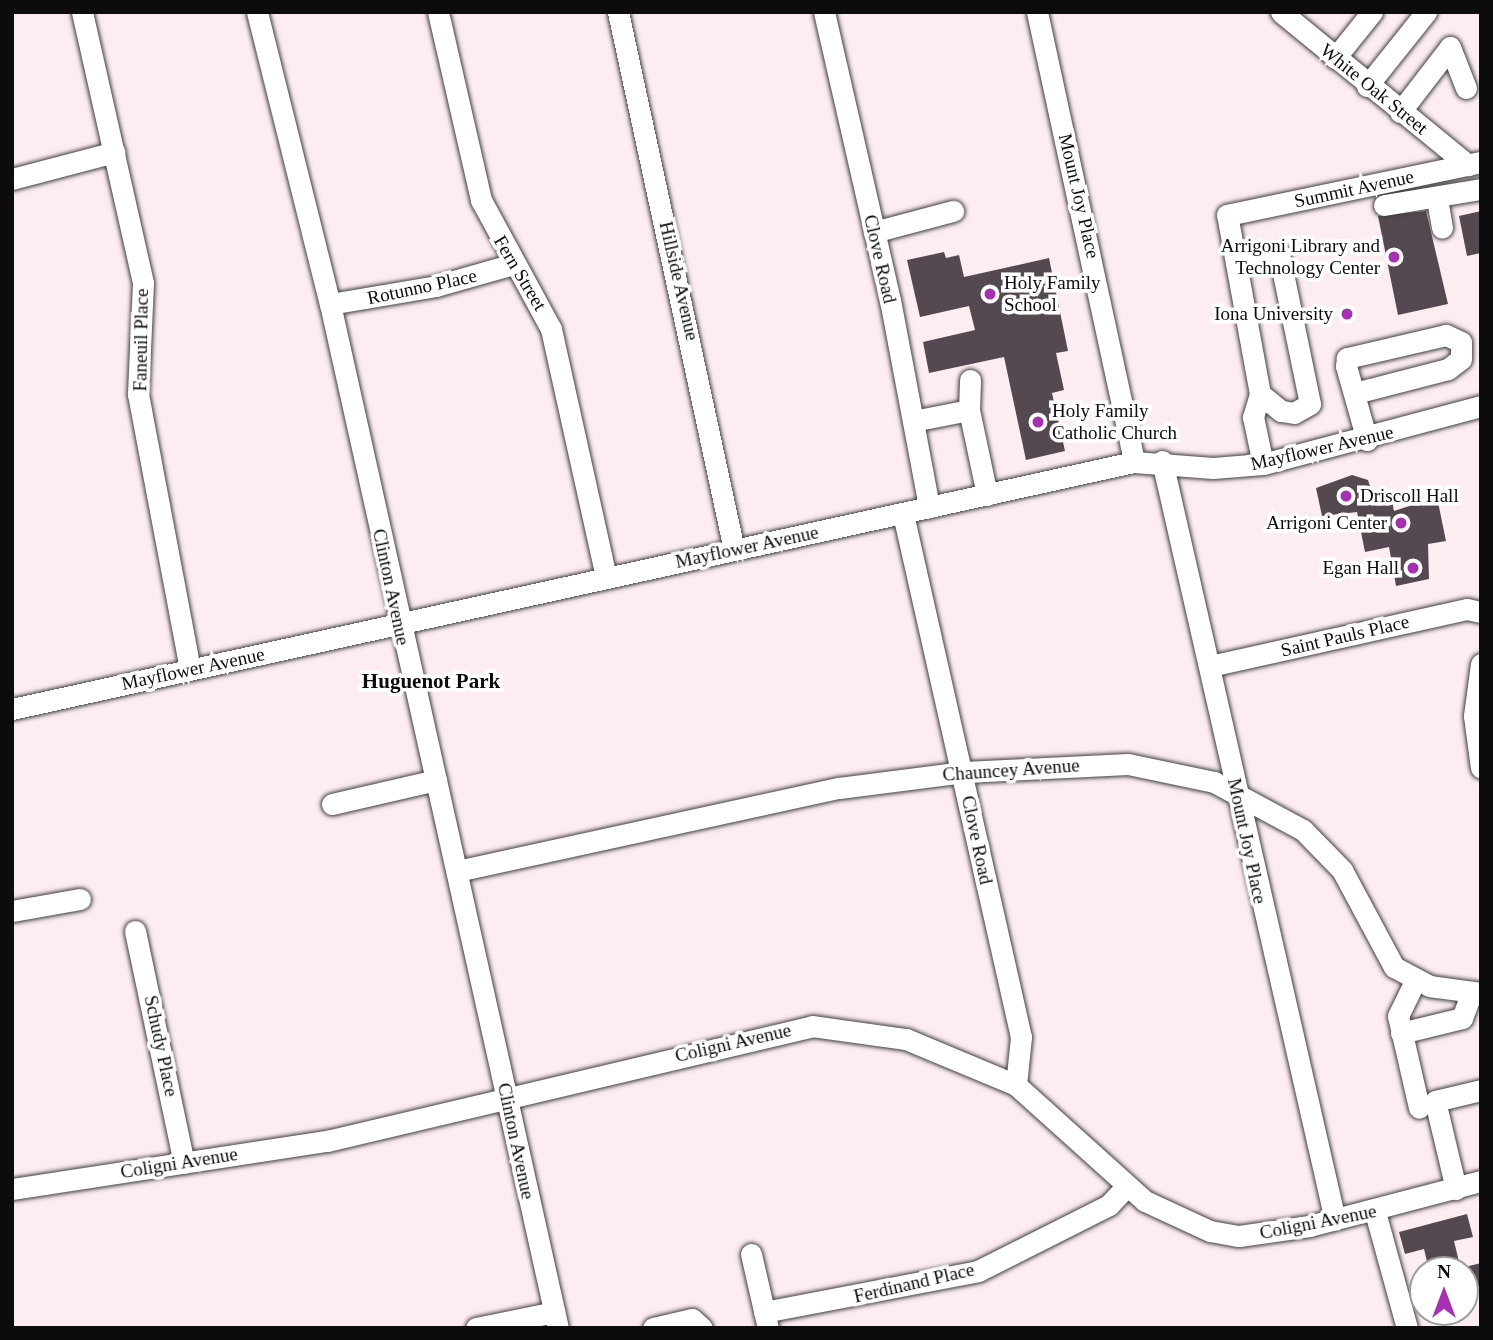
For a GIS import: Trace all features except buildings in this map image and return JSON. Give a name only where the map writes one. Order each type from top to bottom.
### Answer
[{"type":"street","name":"Faneuil Place","points":[[82,12],[143,283],[138,365],[142,424],[190,669]]},
{"type":"street","name":"Clinton Avenue","points":[[257,12],[330,304],[399,625],[457,871],[556,1320]]},
{"type":"street","name":"Fern Street","points":[[438,12],[481,200],[513,264],[551,329],[606,577]]},
{"type":"street","name":"Hillside Avenue","points":[[618,12],[734,550]]},
{"type":"street","name":"Clove Road","points":[[824,12],[874,232],[929,507]]},
{"type":"street","name":"Mount Joy Place","points":[[1037,12],[1134,462]]},
{"type":"street","name":"White Oak Street","points":[[1281,12],[1400,112],[1474,163]]},
{"type":"street","points":[[1335,58],[1372,12]]},
{"type":"street","points":[[1367,86],[1426,12]]},
{"type":"street","points":[[1400,112],[1450,47],[1466,88]]},
{"type":"street","points":[[12,179],[115,152]]},
{"type":"street","name":"Summit Avenue","points":[[1236,263],[1227,215],[1474,163]]},
{"type":"street","points":[[1384,205],[1437,199],[1481,189]]},
{"type":"street","points":[[1437,199],[1442,228]]},
{"type":"street","points":[[874,232],[953,211]]},
{"type":"street","points":[[1279,254],[1311,395],[1307,409],[1294,413],[1270,407],[1260,394],[1236,263],[1279,254]]},
{"type":"street","name":"Rotunno Place","points":[[330,304],[436,286],[513,264]]},
{"type":"street","points":[[1355,393],[1448,369],[1461,359],[1461,342],[1446,335],[1347,358],[1355,393],[1367,440]]},
{"type":"street","points":[[970,380],[969,410],[987,495]]},
{"type":"street","points":[[1260,394],[1253,417],[1263,464]]},
{"type":"street","name":"Mayflower Avenue","points":[[12,709],[1134,462],[1162,461],[1213,468],[1263,464],[1367,440],[1481,406]]},
{"type":"street","points":[[913,421],[969,410]]},
{"type":"street","name":"Mount Joy Place","points":[[1162,461],[1335,1220]]},
{"type":"street","name":"Clove Road","points":[[903,514],[964,772],[1021,1037],[1016,1085]]},
{"type":"street","name":"Saint Pauls Place","points":[[1210,666],[1467,609],[1481,612]]},
{"type":"street","points":[[1481,664],[1474,716],[1481,768]]},
{"type":"street","name":"Chauncey Avenue","points":[[457,871],[761,803],[964,772],[1128,764],[1214,782],[1279,815],[1321,846],[1362,902],[1395,967],[1415,981]]},
{"type":"street","points":[[332,804],[436,780]]},
{"type":"street","points":[[12,911],[80,899]]},
{"type":"street","name":"Schudy Place","points":[[135,931],[184,1163]]},
{"type":"street","points":[[1401,1034],[1462,1018],[1476,993],[1415,981],[1398,1016],[1401,1034],[1419,1108]]},
{"type":"street","name":"Coligni Avenue","points":[[12,1189],[327,1141],[762,1034],[812,1026],[896,1036],[1016,1085],[1127,1186],[1176,1219],[1239,1236],[1375,1212],[1481,1181]]},
{"type":"street","points":[[1456,1189],[1435,1101],[1481,1090]]},
{"type":"street","name":"Ferdinand Place","points":[[766,1320],[978,1271],[1109,1205],[1127,1186]]},
{"type":"street","points":[[1375,1212],[1407,1328]]},
{"type":"street","points":[[751,1255],[766,1320]]},
{"type":"street","points":[[653,1328],[692,1319],[702,1328]]},
{"type":"street","points":[[476,1328],[556,1320]]},
{"type":"place","name":"Arrigoni Library and Technology Center","points":[[1394,257]]},
{"type":"place","name":"Holy Family School","points":[[990,294]]},
{"type":"place","name":"Iona University","points":[[1347,314]]},
{"type":"place","name":"Holy Family Catholic Church","points":[[1038,422]]},
{"type":"place","name":"Driscoll Hall","points":[[1346,496]]},
{"type":"place","name":"Arrigoni Center","points":[[1401,523]]},
{"type":"place","name":"Egan Hall","points":[[1413,568]]},
{"type":"district","name":"Huguenot Park","points":[[431,681]]}]
